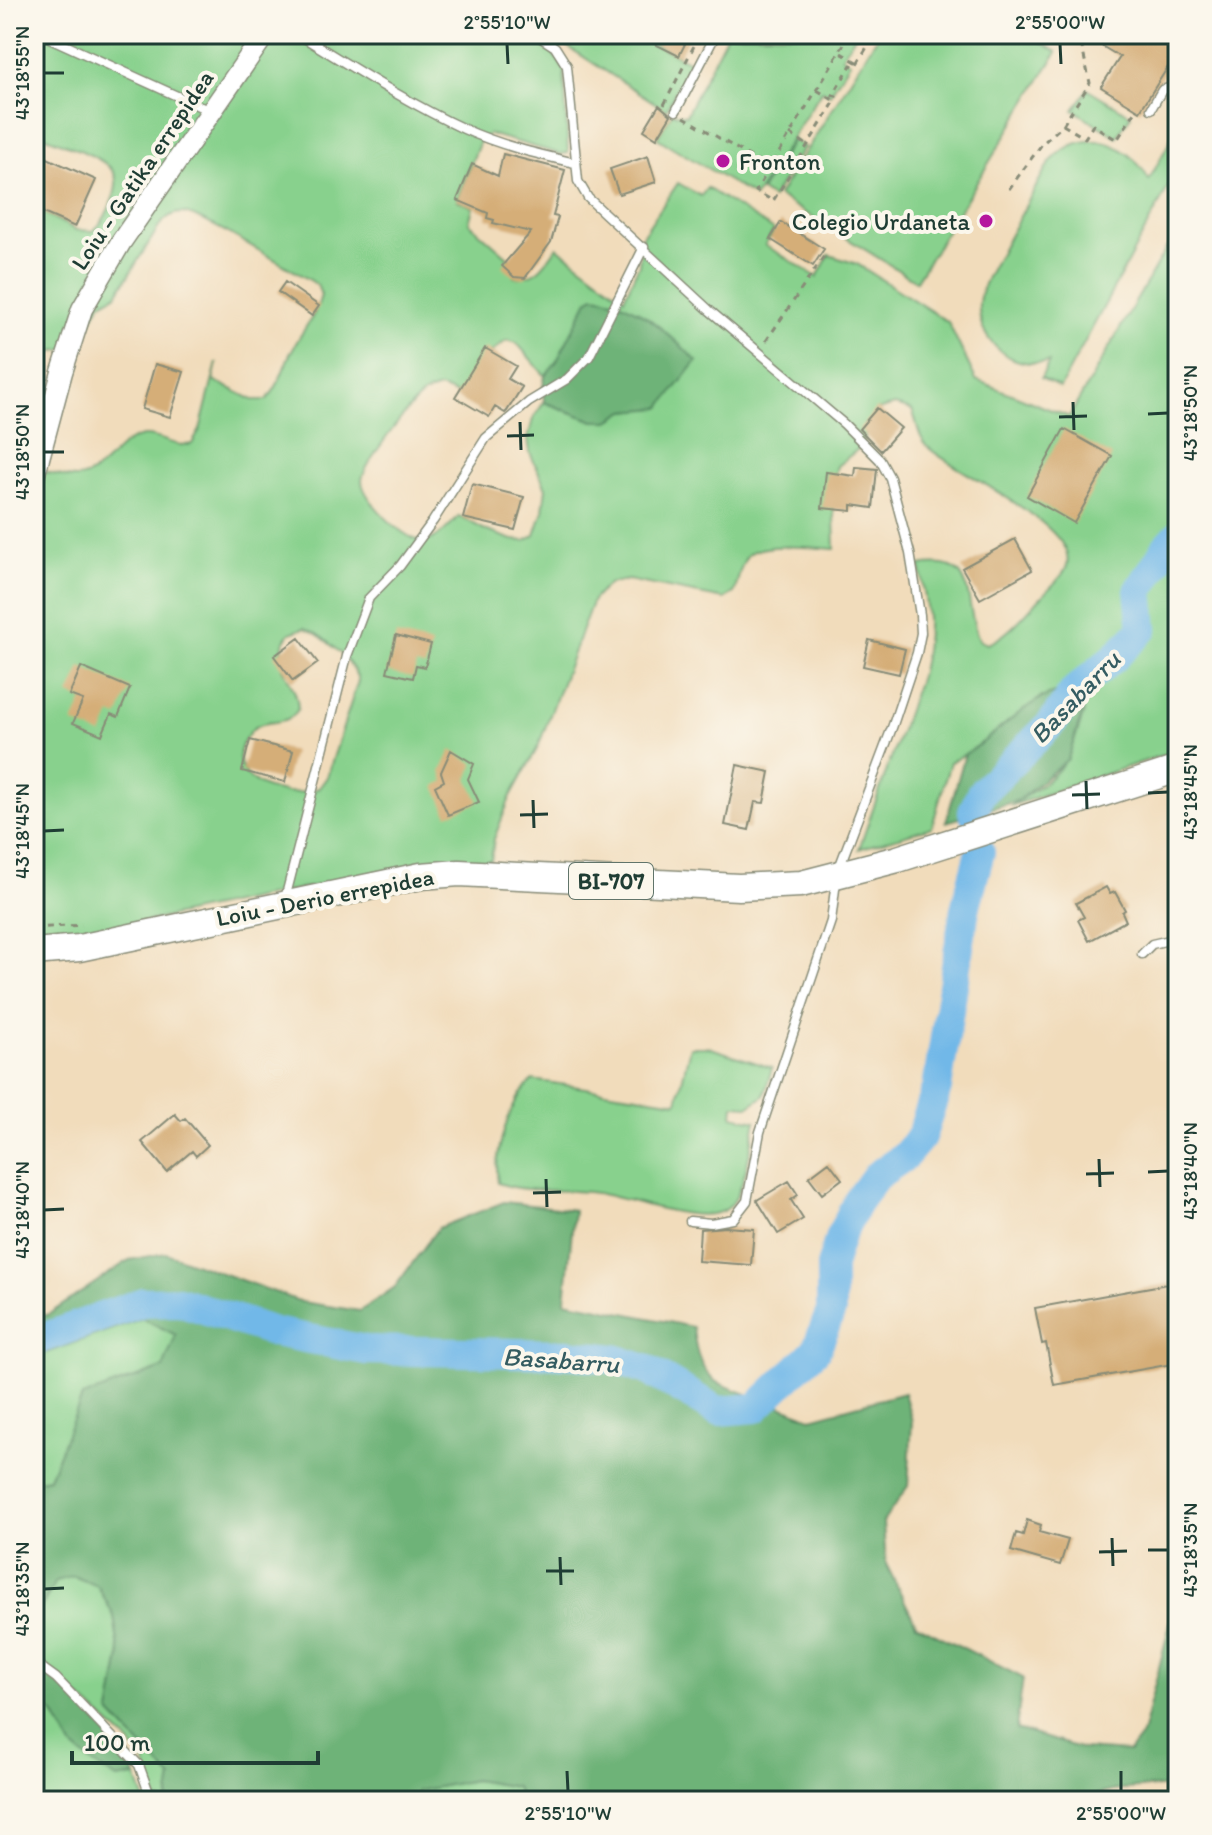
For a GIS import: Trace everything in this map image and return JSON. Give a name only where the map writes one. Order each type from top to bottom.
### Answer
[{"type":"main road","name":"Loiu - Derio errepidea","points":[[34,952],[79,948],[421,876],[459,873],[739,887],[801,884],[898,859],[1178,769]]},
{"type":"street","name":"Loiu - Gatika errepidea","points":[[34,477],[82,309],[121,242],[265,34]]},
{"type":"lane","points":[[41,34],[213,112]]},
{"type":"lane","points":[[298,34],[381,85],[465,130],[517,149],[575,163]]},
{"type":"lane","points":[[535,34],[555,47],[567,66],[575,163],[578,181],[588,198],[709,310],[844,424],[880,460],[890,478],[910,553],[920,615],[917,653],[836,877],[831,921],[760,1132],[747,1201],[733,1219],[711,1223],[690,1221]]},
{"type":"lane","points":[[676,112],[716,34]]},
{"type":"lane","points":[[1045,34],[1052,38],[1058,34]]},
{"type":"lane","points":[[1151,109],[1162,90],[1178,85]]},
{"type":"lane","points":[[283,903],[347,656],[369,598],[400,566],[433,521],[486,438],[529,402],[567,379],[589,357],[644,247]]},
{"type":"lane","points":[[1142,954],[1152,944],[1178,938]]},
{"type":"lane","points":[[34,1662],[56,1678],[139,1765],[152,1801]]},
{"type":"path","points":[[663,105],[700,34]]},
{"type":"path","points":[[850,34],[756,191],[773,201],[835,101],[836,96],[833,95],[851,65],[855,67],[875,34]]},
{"type":"path","points":[[1009,189],[1042,144],[1063,125],[1091,81],[1079,34]]},
{"type":"path","points":[[839,52],[858,63]]},
{"type":"path","points":[[816,90],[835,101]]},
{"type":"path","points":[[676,112],[769,168]]},
{"type":"path","points":[[1063,125],[1086,140],[1093,125],[1117,140],[1135,112]]},
{"type":"path","points":[[790,134],[807,145]]},
{"type":"path","points":[[759,352],[827,252]]},
{"type":"path","points":[[34,928],[84,924]]},
{"type":"green space","points":[[34,34],[524,34],[552,53],[564,70],[568,153],[560,154],[489,134],[480,141],[457,200],[473,207],[469,223],[509,258],[514,277],[535,273],[557,247],[624,298],[639,265],[642,236],[678,183],[701,196],[707,188],[774,230],[765,245],[817,277],[829,255],[857,264],[948,322],[976,380],[1069,417],[1178,228],[1178,750],[1010,806],[1059,769],[1072,747],[1084,712],[1042,697],[979,747],[950,762],[932,827],[859,849],[920,676],[927,621],[920,566],[940,565],[953,568],[961,575],[980,641],[987,644],[1016,623],[1066,568],[1066,552],[1056,536],[1014,502],[929,448],[920,435],[912,410],[895,405],[877,410],[870,419],[862,446],[837,466],[833,482],[835,549],[788,546],[753,551],[742,564],[734,593],[724,599],[628,580],[608,584],[593,600],[538,747],[510,798],[494,839],[491,860],[343,880],[67,938],[34,930],[34,469],[76,478],[95,471],[134,438],[150,436],[180,445],[192,444],[200,430],[217,363],[213,380],[253,400],[266,400],[317,308],[321,295],[317,285],[310,280],[244,242],[206,221],[177,213],[160,225],[117,294],[100,304],[81,341],[62,350],[34,353],[34,208],[76,230],[93,231],[108,211],[116,182],[114,173],[101,161],[34,132]],"holes":[[[507,340],[517,343],[545,376],[557,361],[660,407],[625,411],[609,421],[594,421],[544,402],[533,419],[528,439],[530,453],[546,488],[535,535],[525,541],[513,540],[459,516],[435,538],[417,540],[397,528],[369,498],[362,480],[365,472],[388,435],[416,401],[427,392],[440,388],[458,395],[488,355]],[[304,628],[336,650],[351,666],[358,681],[327,777],[319,788],[305,792],[273,790],[246,775],[240,763],[241,749],[255,727],[288,719],[298,709],[281,655],[290,633]]]},
{"type":"green space","points":[[548,34],[635,34],[690,62],[666,110]]},
{"type":"green space","points":[[727,34],[856,34],[842,57],[850,62],[830,94],[822,90],[755,197],[657,138],[672,113],[686,115]]},
{"type":"green space","points":[[879,34],[1044,34],[1042,37],[1031,36],[1057,52],[916,281],[778,196]]},
{"type":"green space","points":[[1088,89],[1131,115],[1117,137],[1074,110]]},
{"type":"green space","points":[[1178,126],[1178,169],[1060,388],[1041,378],[1049,362],[1028,363],[1015,359],[992,344],[983,327],[979,309],[985,282],[1046,168],[1058,154],[1072,145],[1100,141],[1128,154],[1149,180]]},
{"type":"green space","points":[[793,140],[804,147],[772,198],[761,191]]},
{"type":"green space","points":[[594,296],[637,311],[697,361],[660,408],[625,411],[609,421],[594,421],[544,402],[545,376],[557,361],[588,300]]},
{"type":"green space","points":[[1055,693],[1078,696],[1084,707],[1068,759],[1019,800],[946,822],[965,754],[1033,703]]},
{"type":"green space","points":[[690,1047],[708,1047],[772,1068],[764,1096],[749,1106],[734,1105],[733,1116],[756,1121],[743,1180],[728,1208],[701,1215],[664,1210],[596,1193],[522,1188],[498,1183],[498,1157],[510,1113],[533,1080],[677,1102]]},
{"type":"green space","points":[[504,1202],[574,1210],[565,1301],[693,1327],[700,1361],[717,1382],[811,1418],[904,1393],[912,1421],[908,1486],[883,1522],[886,1564],[916,1624],[1023,1678],[1016,1729],[1083,1749],[1129,1752],[1142,1735],[1174,1608],[1178,1605],[1178,1786],[1122,1789],[1083,1798],[1083,1801],[522,1801],[516,1787],[474,1780],[417,1791],[417,1801],[168,1801],[172,1778],[110,1713],[120,1656],[114,1616],[98,1586],[74,1576],[56,1581],[41,1607],[34,1611],[34,1481],[49,1478],[82,1397],[163,1368],[176,1335],[142,1318],[34,1357],[34,1318],[49,1314],[129,1260],[166,1253],[302,1302],[360,1311],[395,1287],[438,1228]]},
{"type":"green space","points":[[142,1318],[177,1335],[163,1368],[120,1383],[65,1441],[49,1478],[34,1481],[34,1357]]},
{"type":"green space","points":[[73,1576],[98,1586],[114,1616],[120,1656],[110,1713],[172,1778],[168,1801],[157,1801],[145,1763],[129,1742],[34,1655],[34,1611],[41,1607],[55,1581]]},
{"type":"green space","points":[[34,1666],[64,1688],[91,1715],[136,1776],[117,1779],[72,1746],[54,1714],[34,1699]]},
{"type":"green space","points":[[34,1699],[54,1714],[72,1746],[117,1779],[136,1776],[145,1801],[34,1801],[34,1748],[40,1740],[34,1731]]},
{"type":"green space","points":[[474,1780],[516,1787],[522,1801],[417,1801],[416,1791]]},
{"type":"building","points":[[635,34],[690,34],[679,56]]},
{"type":"building","points":[[1082,34],[1178,34],[1178,51],[1140,111],[1101,87],[1120,57]]},
{"type":"building","points":[[659,105],[671,115],[657,138],[644,130]]},
{"type":"building","points":[[34,152],[96,180],[75,227],[34,209]]},
{"type":"building","points":[[503,154],[565,170],[553,216],[558,217],[551,242],[525,278],[514,277],[502,266],[531,232],[493,223],[494,220],[487,218],[488,213],[457,200],[472,164],[498,176]]},
{"type":"building","points":[[648,156],[656,182],[619,194],[610,169]]},
{"type":"building","points":[[781,222],[824,249],[813,266],[770,239]]},
{"type":"building","points":[[285,282],[319,306],[312,316],[278,292]]},
{"type":"building","points":[[485,348],[516,366],[508,379],[522,387],[505,413],[495,407],[489,417],[455,397]]},
{"type":"building","points":[[155,364],[184,372],[170,417],[142,409]]},
{"type":"building","points":[[877,408],[901,428],[881,451],[859,429]]},
{"type":"building","points":[[1064,429],[1112,456],[1074,523],[1027,496]]},
{"type":"building","points":[[856,467],[877,469],[873,508],[852,505],[852,511],[822,508],[826,472],[855,476]]},
{"type":"building","points":[[472,484],[524,497],[515,530],[463,518]]},
{"type":"building","points":[[1015,539],[1032,570],[980,599],[962,568]]},
{"type":"building","points":[[396,635],[431,644],[425,667],[416,665],[413,678],[387,672]]},
{"type":"building","points":[[299,638],[318,663],[293,681],[274,656]]},
{"type":"building","points":[[869,640],[905,649],[899,674],[863,666]]},
{"type":"building","points":[[81,667],[130,688],[118,717],[111,714],[102,735],[73,723],[83,700],[69,695]]},
{"type":"building","points":[[250,740],[293,751],[285,782],[242,771]]},
{"type":"building","points":[[451,750],[474,764],[468,779],[479,802],[448,815],[435,786],[444,781],[441,772]]},
{"type":"building","points":[[737,765],[770,772],[764,803],[755,802],[749,830],[725,825]]},
{"type":"building","points":[[1106,887],[1110,894],[1115,892],[1125,910],[1122,912],[1126,921],[1089,941],[1078,920],[1084,917],[1076,903]]},
{"type":"building","points":[[175,1114],[181,1121],[185,1118],[208,1145],[196,1156],[192,1151],[167,1172],[142,1142]]},
{"type":"building","points":[[829,1162],[842,1179],[822,1194],[809,1177]]},
{"type":"building","points":[[789,1181],[798,1195],[791,1200],[803,1219],[778,1234],[757,1200]]},
{"type":"building","points":[[700,1229],[754,1229],[751,1265],[698,1261]]},
{"type":"building","points":[[1178,1282],[1178,1363],[1054,1385],[1035,1308]]},
{"type":"building","points":[[1027,1520],[1041,1525],[1039,1532],[1068,1540],[1060,1565],[1011,1551],[1016,1533],[1023,1535]]},
{"type":"waterway","name":"Basabarru","points":[[973,812],[981,793],[1051,724],[1075,690],[1143,629],[1139,591],[1166,548],[1178,535]]},
{"type":"waterway","name":"Basabarru","points":[[34,1341],[143,1302],[179,1301],[274,1332],[366,1350],[567,1354],[615,1359],[648,1370],[718,1411],[756,1408],[816,1350],[831,1311],[831,1266],[840,1236],[858,1201],[876,1176],[904,1157],[921,1137],[937,1088],[965,909],[980,852]]},
{"type":"place","name":"Fronton","points":[[723,161]]},
{"type":"place","name":"Colegio Urdaneta","points":[[986,221]]}]
